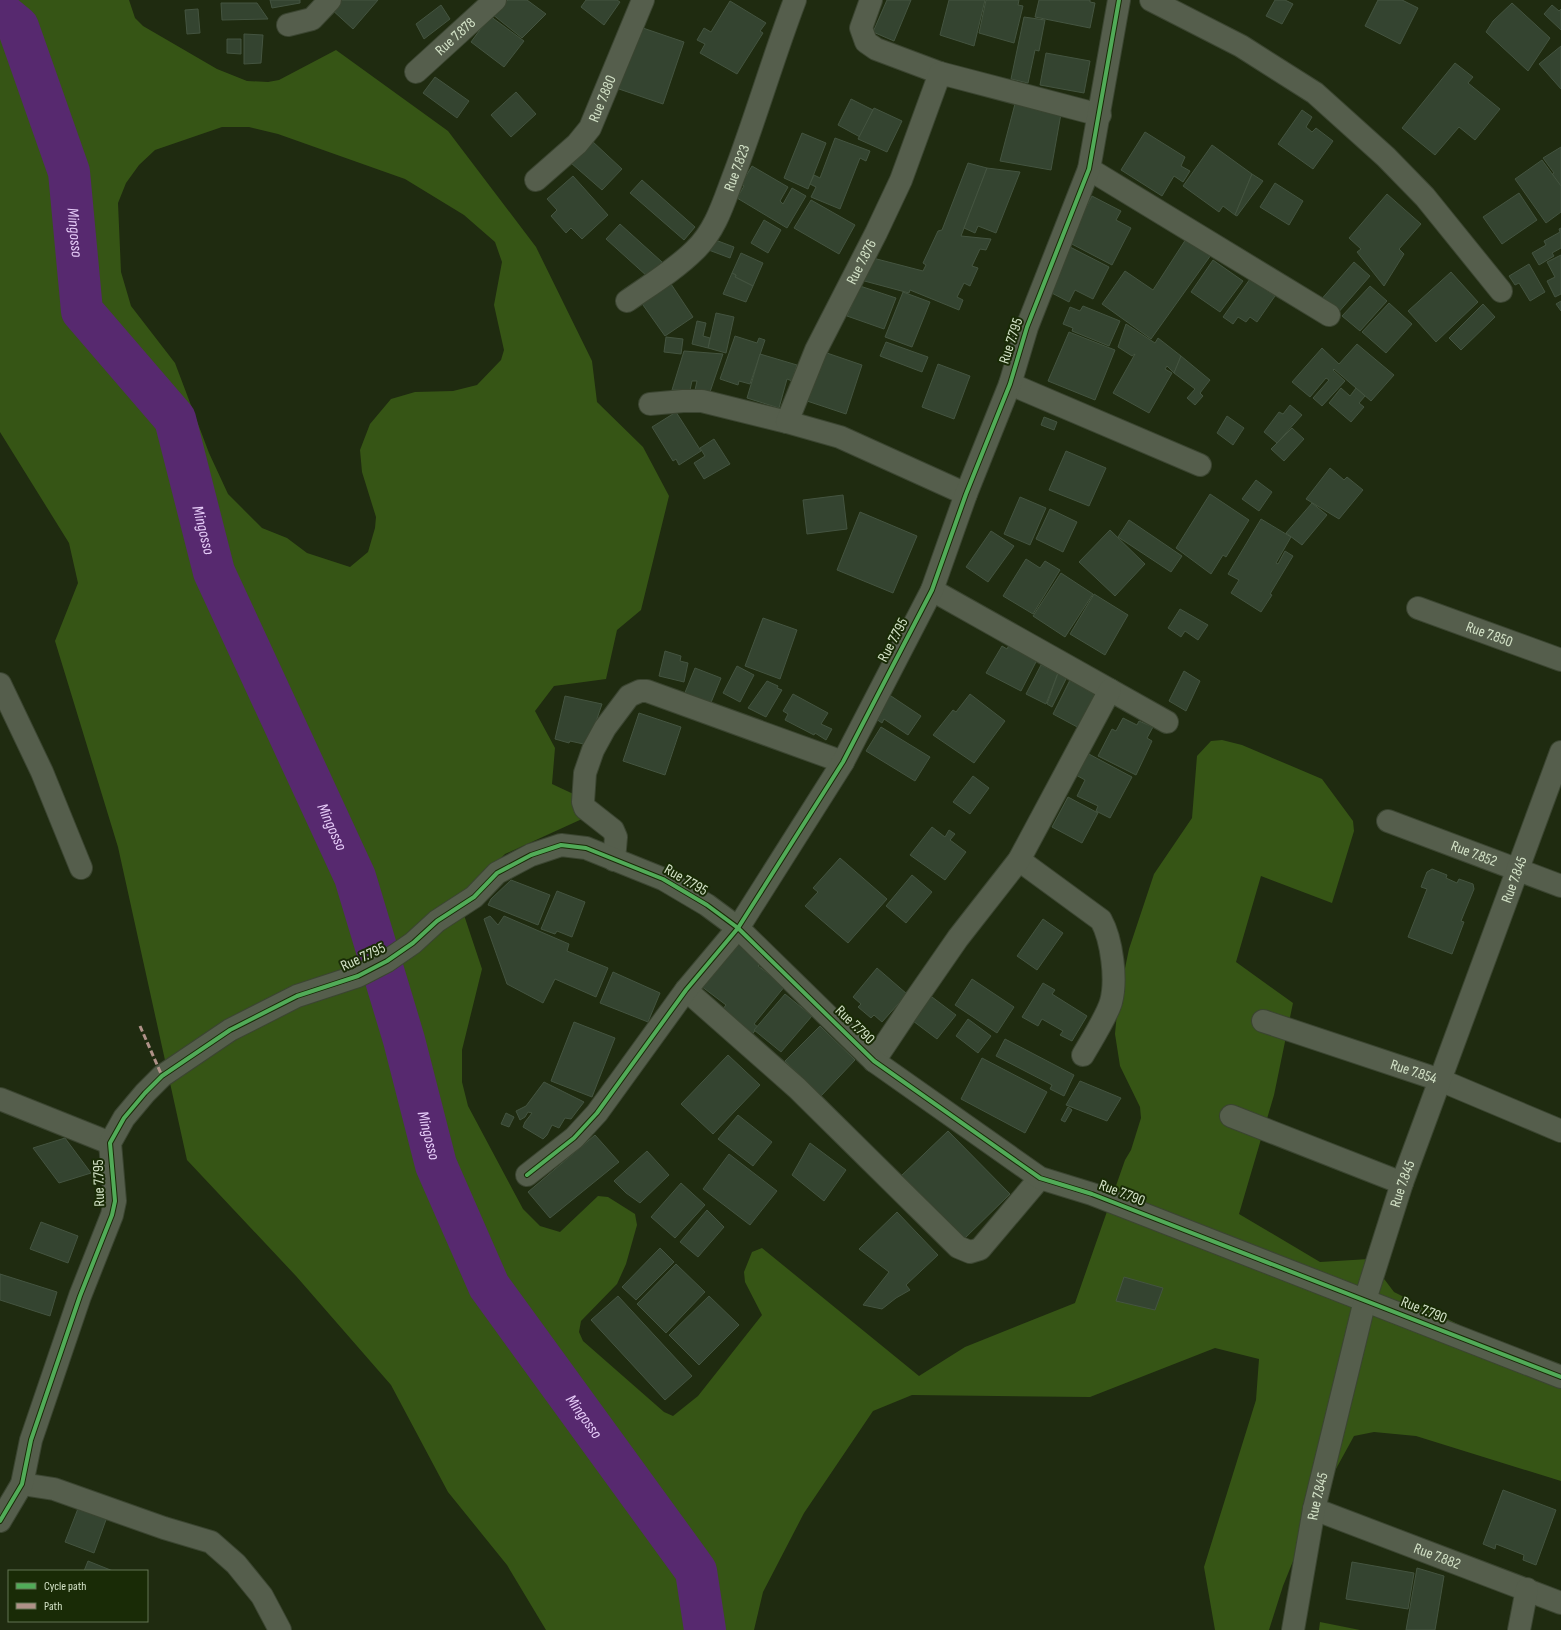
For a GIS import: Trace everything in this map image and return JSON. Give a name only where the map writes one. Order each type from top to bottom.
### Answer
[{"type":"street","points":[[288,25],[312,19],[330,0]]},
{"type":"street","name":"Rue 7.878","points":[[416,72],[495,0]]},
{"type":"street","name":"Rue 7.880","points":[[536,180],[578,144],[590,128],[643,0]]},
{"type":"street","name":"Rue 7.823","points":[[627,301],[668,272],[696,249],[716,222],[747,140],[795,0]]},
{"type":"street","points":[[871,0],[861,28],[866,42],[876,49],[940,73],[1100,115]]},
{"type":"street","name":"Rue 7.795","points":[[0,1521],[22,1484],[33,1433],[80,1296],[112,1215],[115,1201],[110,1143],[124,1118],[145,1093],[162,1076],[230,1030],[297,996],[358,976],[387,961],[413,943],[437,921],[474,897],[497,874],[531,854],[561,845],[586,848],[663,879],[707,906],[738,928],[842,762],[932,590],[966,494],[1010,384],[1027,327],[1089,169],[1100,115],[1119,0]]},
{"type":"street","points":[[1150,0],[1241,46],[1315,93],[1386,158],[1425,197],[1501,291]]},
{"type":"street","name":"Rue 7.876","points":[[787,422],[816,350],[876,233],[901,180],[940,73]]},
{"type":"street","points":[[1089,169],[1329,315]]},
{"type":"street","points":[[1010,384],[1200,464]]},
{"type":"street","points":[[650,404],[683,400],[702,401],[840,437],[966,494]]},
{"type":"street","points":[[932,590],[1167,722]]},
{"type":"street","name":"Rue 7.850","points":[[1418,608],[1561,660]]},
{"type":"street","points":[[0,684],[42,772],[81,868]]},
{"type":"street","points":[[874,1061],[912,1003],[958,938],[1019,860],[1110,690]]},
{"type":"street","points":[[614,860],[616,837],[612,830],[588,812],[583,802],[585,773],[593,750],[604,728],[629,696],[640,691],[647,691],[842,762]]},
{"type":"street","name":"Rue 7.845","points":[[1293,1630],[1314,1509],[1365,1300],[1402,1182],[1561,752]]},
{"type":"street","name":"Rue 7.852","points":[[1388,821],[1561,886]]},
{"type":"street","points":[[1019,860],[1100,920],[1105,928],[1112,961],[1113,992],[1111,1004],[1083,1055]]},
{"type":"street","points":[[527,1174],[574,1138],[597,1113],[686,990],[738,928]]},
{"type":"street","name":"Rue 7.790","points":[[738,928],[874,1061],[1040,1178],[1092,1194],[1561,1377]]},
{"type":"street","points":[[686,990],[797,1088],[958,1248],[970,1252],[980,1249],[1040,1178]]},
{"type":"street","name":"Rue 7.854","points":[[1263,1021],[1440,1080],[1561,1131]]},
{"type":"street","points":[[0,1099],[110,1143]]},
{"type":"street","points":[[1232,1116],[1402,1182]]},
{"type":"street","points":[[22,1484],[54,1489],[164,1528],[211,1542],[236,1564],[262,1596],[280,1630]]},
{"type":"street","name":"Rue 7.882","points":[[1314,1509],[1561,1603]]},
{"type":"street","points":[[1519,1630],[1526,1589]]},
{"type":"green space","points":[[0,0],[129,0],[135,18],[143,26],[217,69],[247,81],[268,82],[279,80],[336,50],[448,131],[536,247],[592,361],[597,402],[643,447],[669,496],[641,610],[617,630],[606,679],[554,686],[535,711],[555,748],[552,784],[582,798],[582,819],[505,854],[459,900],[482,969],[462,1050],[462,1082],[468,1106],[523,1209],[540,1226],[560,1232],[598,1196],[608,1197],[635,1214],[637,1225],[626,1264],[617,1284],[581,1321],[579,1332],[583,1341],[664,1412],[673,1416],[698,1396],[762,1315],[745,1282],[744,1272],[752,1252],[762,1248],[919,1376],[965,1347],[1075,1303],[1125,1160],[1131,1150],[1141,1118],[1140,1107],[1120,1066],[1115,1034],[1118,1002],[1129,949],[1154,874],[1192,818],[1197,756],[1211,741],[1222,740],[1242,745],[1322,779],[1353,821],[1354,831],[1332,903],[1261,876],[1236,962],[1293,1003],[1274,1095],[1239,1214],[1320,1262],[1369,1259],[1394,1292],[1561,1376],[1561,1481],[1416,1436],[1374,1432],[1354,1436],[1314,1509],[1283,1586],[1269,1630],[1215,1630],[1204,1567],[1256,1400],[1259,1359],[1215,1348],[1090,1397],[912,1395],[873,1411],[804,1513],[763,1592],[754,1630],[546,1630],[507,1565],[448,1492],[391,1385],[296,1276],[187,1160],[118,847],[55,641],[78,583],[69,543],[0,432]],"holes":[[[222,127],[249,127],[278,134],[405,179],[464,215],[495,242],[502,262],[494,305],[504,350],[501,360],[477,385],[453,391],[415,392],[391,399],[370,424],[360,450],[362,472],[376,517],[375,528],[368,552],[350,567],[307,553],[287,538],[262,528],[228,494],[209,453],[175,363],[131,306],[121,272],[118,203],[126,183],[139,165],[155,150]]]},
{"type":"green space","points":[[1320,1622],[1360,1630],[1319,1630]]},
{"type":"building","points":[[270,0],[300,0],[300,3],[272,8]]},
{"type":"building","points":[[337,0],[378,0],[353,29],[330,8]]},
{"type":"building","points":[[508,0],[527,0],[546,14],[522,38],[492,14]]},
{"type":"building","points":[[586,0],[617,0],[620,2],[604,25],[581,7]]},
{"type":"building","points":[[887,0],[911,0],[894,41],[873,32]]},
{"type":"building","points":[[949,0],[985,0],[974,46],[940,35]]},
{"type":"building","points":[[986,0],[1019,0],[1018,5],[1023,6],[1014,43],[979,33]]},
{"type":"building","points":[[1039,0],[1090,0],[1090,2],[1095,3],[1090,28],[1035,17]]},
{"type":"building","points":[[1275,0],[1285,0],[1293,4],[1282,24],[1266,16]]},
{"type":"building","points":[[1378,0],[1402,0],[1418,8],[1400,44],[1365,26]]},
{"type":"building","points":[[730,1],[766,23],[760,31],[763,33],[737,74],[700,53],[705,44],[697,40],[704,28],[711,32]]},
{"type":"building","points":[[221,3],[257,3],[268,19],[222,20]]},
{"type":"building","points":[[1512,3],[1550,38],[1528,71],[1486,32],[1493,21]]},
{"type":"building","points":[[441,5],[450,19],[424,39],[416,24]]},
{"type":"building","points":[[1552,5],[1559,11],[1561,9],[1561,30],[1544,14]]},
{"type":"building","points":[[198,9],[200,33],[187,34],[185,10]]},
{"type":"building","points":[[490,16],[524,41],[504,67],[471,42]]},
{"type":"building","points":[[1024,17],[1045,20],[1039,51],[1035,50],[1028,83],[1011,79]]},
{"type":"building","points":[[637,26],[684,42],[663,104],[616,88]]},
{"type":"building","points":[[244,34],[263,35],[261,63],[244,64]]},
{"type":"building","points":[[227,39],[241,39],[241,54],[227,53]]},
{"type":"building","points":[[1561,46],[1561,89],[1539,64]]},
{"type":"building","points":[[1046,53],[1090,61],[1084,93],[1040,85]]},
{"type":"building","points":[[1455,63],[1473,77],[1468,83],[1500,109],[1475,140],[1459,127],[1435,155],[1402,128]]},
{"type":"building","points":[[435,77],[469,101],[457,118],[423,93]]},
{"type":"building","points":[[516,92],[536,114],[511,137],[491,115]]},
{"type":"building","points":[[851,99],[873,110],[860,137],[838,125]]},
{"type":"building","points":[[1016,100],[1062,108],[1051,170],[1000,161]]},
{"type":"building","points":[[874,108],[902,121],[887,152],[858,139]]},
{"type":"building","points":[[1302,110],[1312,117],[1306,127],[1312,132],[1316,128],[1333,141],[1313,169],[1278,144]]},
{"type":"building","points":[[1145,132],[1185,157],[1181,166],[1190,171],[1183,182],[1174,176],[1162,196],[1121,170]]},
{"type":"building","points":[[802,133],[826,143],[808,189],[784,178]]},
{"type":"building","points":[[835,138],[870,151],[866,161],[860,158],[840,209],[811,197],[816,187],[810,184],[814,175],[820,178]]},
{"type":"building","points":[[592,141],[622,169],[602,190],[571,163]]},
{"type":"building","points":[[1212,145],[1252,174],[1235,215],[1223,206],[1219,212],[1183,186]]},
{"type":"building","points":[[1561,147],[1561,188],[1551,175],[1554,173],[1543,158]]},
{"type":"building","points":[[1542,160],[1561,186],[1561,212],[1546,223],[1515,179]]},
{"type":"building","points":[[968,163],[987,168],[961,236],[991,239],[986,250],[980,249],[972,266],[978,268],[970,286],[964,283],[957,297],[963,300],[959,310],[910,290],[909,293],[857,279],[869,257],[923,271],[926,265],[923,263],[938,231],[942,230]]},
{"type":"building","points":[[752,166],[788,187],[780,201],[783,204],[792,188],[806,196],[787,228],[737,198],[744,186],[741,184]]},
{"type":"building","points":[[987,168],[1020,172],[996,233],[978,226],[975,233],[964,228]]},
{"type":"building","points":[[1252,174],[1263,181],[1237,216],[1235,215]]},
{"type":"building","points":[[573,176],[608,215],[582,239],[571,228],[566,233],[551,216],[557,210],[547,199]]},
{"type":"building","points":[[642,180],[695,227],[684,240],[630,193]]},
{"type":"building","points":[[1275,183],[1303,201],[1289,225],[1260,207]]},
{"type":"building","points":[[1519,193],[1537,220],[1502,244],[1483,217]]},
{"type":"building","points":[[1387,194],[1421,224],[1399,249],[1404,254],[1384,286],[1357,252],[1361,249],[1349,238]]},
{"type":"building","points":[[1092,196],[1121,211],[1116,220],[1131,228],[1112,265],[1068,242]]},
{"type":"building","points":[[811,200],[855,225],[839,254],[794,228]]},
{"type":"building","points":[[764,220],[781,230],[768,253],[751,243]]},
{"type":"building","points":[[620,224],[662,262],[648,277],[606,239]]},
{"type":"building","points":[[1561,228],[1561,248],[1552,253],[1554,256],[1539,265],[1532,253],[1546,245],[1544,241],[1560,232],[1559,229]]},
{"type":"building","points":[[710,238],[734,247],[730,258],[706,249]]},
{"type":"building","points":[[1186,239],[1211,255],[1151,339],[1102,304],[1125,271],[1153,290]]},
{"type":"building","points":[[1070,247],[1109,267],[1093,299],[1075,290],[1069,302],[1048,291]]},
{"type":"building","points":[[741,253],[763,263],[753,286],[735,277],[736,275],[732,273]]},
{"type":"building","points":[[1561,255],[1561,294],[1555,297],[1547,281],[1555,277],[1547,262]]},
{"type":"building","points":[[1213,260],[1243,281],[1220,312],[1191,292]]},
{"type":"building","points":[[1354,262],[1370,276],[1337,314],[1319,302]]},
{"type":"building","points":[[1529,264],[1545,292],[1530,301],[1519,283],[1515,285],[1509,276]]},
{"type":"building","points":[[1451,272],[1478,302],[1436,342],[1408,311]]},
{"type":"building","points":[[732,273],[736,275],[735,277],[753,286],[746,302],[723,294]]},
{"type":"building","points":[[667,278],[693,317],[665,336],[638,298]]},
{"type":"building","points":[[1250,279],[1275,296],[1257,322],[1250,317],[1246,322],[1238,317],[1233,324],[1223,317]]},
{"type":"building","points":[[860,286],[896,298],[884,329],[847,316]]},
{"type":"building","points":[[1370,286],[1387,301],[1360,331],[1342,316]]},
{"type":"building","points":[[903,292],[930,302],[912,347],[885,337]]},
{"type":"building","points":[[1561,301],[1561,311],[1556,304]]},
{"type":"building","points":[[1389,303],[1412,324],[1386,353],[1362,332]]},
{"type":"building","points":[[1483,304],[1495,317],[1461,350],[1449,338]]},
{"type":"building","points":[[1083,306],[1120,321],[1109,346],[1072,331],[1073,328],[1063,324],[1070,307],[1080,311]]},
{"type":"building","points":[[716,313],[734,317],[726,353],[708,348]]},
{"type":"building","points":[[697,321],[706,323],[703,336],[710,338],[708,348],[692,344]]},
{"type":"building","points":[[1126,324],[1155,343],[1158,338],[1181,356],[1174,373],[1167,366],[1165,369],[1172,373],[1149,413],[1113,393],[1135,354],[1132,356],[1118,347]]},
{"type":"building","points":[[1069,332],[1115,350],[1095,400],[1048,381]]},
{"type":"building","points":[[735,336],[757,343],[759,338],[765,340],[750,384],[739,381],[738,385],[720,379]]},
{"type":"building","points":[[666,337],[683,339],[681,354],[664,352]]},
{"type":"building","points":[[886,342],[928,357],[922,372],[880,356]]},
{"type":"building","points":[[1357,344],[1394,375],[1371,401],[1334,369],[1333,370],[1345,381],[1322,406],[1313,398],[1329,380],[1326,378],[1310,397],[1292,382],[1322,348],[1339,364]]},
{"type":"building","points":[[684,351],[723,354],[710,392],[695,390],[697,381],[692,381],[690,390],[672,390]]},
{"type":"building","points":[[824,352],[862,365],[846,414],[807,401]]},
{"type":"building","points":[[760,354],[797,365],[792,381],[787,379],[779,408],[747,398]]},
{"type":"building","points":[[1181,356],[1210,380],[1200,393],[1203,396],[1195,405],[1187,398],[1195,389],[1174,373]]},
{"type":"building","points":[[938,364],[970,376],[954,419],[922,407]]},
{"type":"building","points":[[1341,388],[1350,396],[1356,388],[1365,396],[1359,403],[1364,407],[1351,422],[1329,403]]},
{"type":"building","points":[[1290,405],[1302,415],[1277,443],[1264,432],[1279,412],[1283,414]]},
{"type":"building","points":[[676,412],[701,451],[679,465],[676,459],[673,461],[652,427]]},
{"type":"building","points":[[1227,416],[1244,428],[1233,445],[1217,433]]},
{"type":"building","points":[[1044,417],[1057,422],[1054,430],[1041,425]]},
{"type":"building","points":[[1292,428],[1304,439],[1284,461],[1271,449]]},
{"type":"building","points":[[714,439],[730,464],[704,479],[694,463],[705,456],[700,448]]},
{"type":"building","points":[[1066,451],[1106,468],[1089,506],[1049,490]]},
{"type":"building","points":[[1330,468],[1344,480],[1347,477],[1363,490],[1339,519],[1306,499]]},
{"type":"building","points":[[1256,480],[1272,492],[1259,511],[1242,499]]},
{"type":"building","points":[[1210,494],[1249,520],[1226,557],[1223,555],[1211,574],[1176,548]]},
{"type":"building","points":[[843,495],[847,529],[807,534],[803,500]]},
{"type":"building","points":[[1020,497],[1046,508],[1030,545],[1004,534]]},
{"type":"building","points":[[1312,503],[1327,515],[1302,545],[1286,533]]},
{"type":"building","points":[[1050,509],[1077,522],[1063,552],[1036,539]]},
{"type":"building","points":[[860,512],[917,536],[893,593],[837,570]]},
{"type":"building","points":[[1261,519],[1291,537],[1276,563],[1278,564],[1285,551],[1293,556],[1261,612],[1231,593],[1239,580],[1228,574]]},
{"type":"building","points":[[1129,520],[1182,556],[1171,572],[1118,537]]},
{"type":"building","points":[[1110,530],[1145,564],[1115,596],[1079,562]]},
{"type":"building","points":[[991,531],[1014,546],[988,582],[966,567]]},
{"type":"building","points":[[1026,559],[1040,568],[1045,561],[1060,570],[1033,614],[1003,596]]},
{"type":"building","points":[[1061,573],[1093,594],[1065,637],[1033,616]]},
{"type":"building","points":[[1094,594],[1128,615],[1105,655],[1070,634]]},
{"type":"building","points":[[1180,609],[1208,625],[1198,640],[1185,631],[1181,637],[1168,628]]},
{"type":"building","points":[[763,618],[797,630],[780,679],[745,666]]},
{"type":"building","points":[[1010,643],[1038,658],[1021,691],[986,673],[1002,646],[1007,649]]},
{"type":"building","points":[[665,651],[681,656],[680,661],[688,663],[684,682],[659,676]]},
{"type":"building","points":[[1041,665],[1058,673],[1046,704],[1026,694]]},
{"type":"building","points":[[737,666],[754,675],[740,702],[723,693]]},
{"type":"building","points":[[695,668],[721,678],[710,705],[684,695]]},
{"type":"building","points":[[1184,671],[1200,681],[1186,711],[1169,701]]},
{"type":"building","points":[[1058,673],[1067,677],[1052,707],[1047,704]]},
{"type":"building","points":[[1070,680],[1099,695],[1081,729],[1053,714]]},
{"type":"building","points":[[767,681],[778,686],[777,688],[782,690],[766,717],[748,708]]},
{"type":"building","points":[[793,694],[828,713],[821,724],[832,729],[826,740],[815,733],[814,735],[785,720],[788,714],[783,711]]},
{"type":"building","points":[[888,694],[921,716],[908,735],[884,719],[882,723],[873,717]]},
{"type":"building","points":[[970,694],[1005,721],[974,763],[933,735],[953,710],[956,712]]},
{"type":"building","points":[[565,696],[602,704],[588,745],[570,741],[569,743],[555,739]]},
{"type":"building","points":[[639,713],[681,727],[665,775],[623,761]]},
{"type":"building","points":[[1123,718],[1137,725],[1139,721],[1153,727],[1147,738],[1152,741],[1136,775],[1098,756],[1112,729],[1116,731]]},
{"type":"building","points":[[881,727],[930,757],[915,781],[866,751]]},
{"type":"building","points":[[1087,753],[1132,777],[1110,818],[1096,811],[1098,806],[1077,796],[1085,780],[1076,775]]},
{"type":"building","points":[[973,776],[989,788],[970,814],[953,802]]},
{"type":"building","points":[[1068,797],[1098,813],[1082,843],[1052,827]]},
{"type":"building","points":[[932,827],[945,837],[949,830],[955,834],[950,840],[966,852],[945,880],[910,855]]},
{"type":"building","points":[[840,858],[887,899],[848,943],[805,906],[818,892],[813,888]]},
{"type":"building","points":[[1432,869],[1447,875],[1446,878],[1457,883],[1459,879],[1473,884],[1474,889],[1461,921],[1464,922],[1452,954],[1408,937],[1427,889],[1421,887],[1427,872]]},
{"type":"building","points":[[912,875],[932,892],[906,923],[886,906]]},
{"type":"building","points":[[511,880],[550,895],[538,925],[488,905],[491,899]]},
{"type":"building","points":[[557,891],[585,902],[572,937],[557,931],[555,934],[541,929]]},
{"type":"building","points":[[490,916],[498,925],[504,916],[569,944],[567,951],[608,968],[596,997],[555,979],[543,1003],[507,984],[484,919]]},
{"type":"building","points":[[1043,919],[1063,933],[1037,970],[1017,956]]},
{"type":"building","points":[[738,939],[764,960],[758,966],[785,986],[754,1024],[758,1027],[749,1038],[719,1014],[726,1005],[697,983]]},
{"type":"building","points":[[877,968],[907,994],[882,1022],[874,1015],[871,1018],[858,1007],[861,1004],[853,997]]},
{"type":"building","points":[[613,972],[660,993],[648,1022],[600,1003]]},
{"type":"building","points":[[972,979],[1014,1007],[997,1033],[955,1005]]},
{"type":"building","points":[[1043,983],[1055,990],[1052,994],[1087,1016],[1072,1041],[1060,1035],[1063,1031],[1042,1019],[1038,1026],[1022,1017]]},
{"type":"building","points":[[785,994],[812,1016],[781,1052],[754,1030]]},
{"type":"building","points":[[928,994],[956,1015],[937,1039],[909,1018]]},
{"type":"building","points":[[968,1019],[991,1036],[978,1053],[956,1036]]},
{"type":"building","points":[[574,1022],[615,1038],[592,1097],[551,1081]]},
{"type":"building","points":[[820,1026],[855,1060],[821,1096],[785,1061]]},
{"type":"building","points":[[1005,1039],[1074,1075],[1064,1096],[1050,1089],[1052,1085],[996,1056]]},
{"type":"building","points":[[728,1055],[760,1085],[713,1134],[681,1104]]},
{"type":"building","points":[[982,1058],[1047,1092],[1025,1133],[961,1099]]},
{"type":"building","points":[[1080,1081],[1121,1098],[1107,1121],[1066,1105]]},
{"type":"building","points":[[544,1082],[584,1102],[571,1119],[565,1118],[559,1128],[552,1125],[547,1135],[543,1139],[523,1127],[532,1113],[528,1112],[525,1117],[520,1120],[516,1111],[526,1106]]},
{"type":"building","points":[[1068,1107],[1072,1110],[1065,1122],[1061,1120]]},
{"type":"building","points":[[506,1113],[514,1117],[509,1127],[501,1124]]},
{"type":"building","points":[[738,1115],[772,1142],[753,1166],[718,1139]]},
{"type":"building","points":[[948,1131],[1010,1194],[963,1240],[901,1176]]},
{"type":"building","points":[[595,1135],[619,1162],[550,1218],[528,1192]]},
{"type":"building","points":[[65,1138],[91,1173],[59,1183],[33,1148]]},
{"type":"building","points":[[810,1143],[846,1170],[824,1201],[792,1175]]},
{"type":"building","points":[[647,1151],[669,1175],[640,1203],[626,1193],[614,1181]]},
{"type":"building","points":[[729,1154],[777,1191],[750,1225],[703,1189]]},
{"type":"building","points":[[681,1183],[705,1205],[675,1238],[651,1217]]},
{"type":"building","points":[[707,1210],[724,1227],[698,1257],[680,1242]]},
{"type":"building","points":[[897,1212],[938,1255],[906,1285],[910,1290],[896,1298],[882,1309],[863,1305],[889,1272],[859,1249]]},
{"type":"building","points":[[41,1222],[78,1236],[68,1263],[30,1249]]},
{"type":"building","points":[[660,1248],[674,1262],[636,1300],[622,1287]]},
{"type":"building","points":[[676,1264],[705,1292],[666,1333],[637,1304]]},
{"type":"building","points":[[0,1274],[57,1292],[50,1316],[0,1300]]},
{"type":"building","points":[[1124,1277],[1163,1288],[1155,1310],[1116,1301]]},
{"type":"building","points":[[618,1296],[692,1376],[665,1400],[591,1320]]},
{"type":"building","points":[[709,1296],[739,1325],[699,1365],[669,1335]]},
{"type":"building","points":[[1503,1490],[1556,1510],[1536,1565],[1523,1560],[1524,1555],[1496,1544],[1495,1549],[1483,1544]]},
{"type":"building","points":[[79,1506],[107,1517],[94,1553],[65,1542]]},
{"type":"building","points":[[88,1561],[110,1570],[84,1570]]},
{"type":"building","points":[[1352,1562],[1414,1573],[1408,1609],[1346,1599]]},
{"type":"building","points":[[1417,1568],[1444,1576],[1435,1630],[1406,1630]]},
{"type":"waterway","name":"Mingosso","points":[[0,12],[18,27],[69,172],[82,311],[175,419],[214,572],[355,877],[404,1040],[436,1165],[489,1286],[696,1571],[705,1630]]},
{"type":"marked path","points":[[140,1026],[162,1076]]},
{"type":"cycle path","points":[[527,1175],[574,1138],[597,1113],[686,990],[738,928],[843,762],[932,590],[966,494],[1010,384],[1027,327],[1089,169],[1119,0]]},
{"type":"cycle path","points":[[0,1521],[22,1484],[31,1440],[80,1296],[112,1215],[115,1201],[110,1143],[124,1118],[145,1093],[162,1076],[230,1030],[297,996],[358,976],[387,961],[413,943],[437,921],[474,897],[497,873],[531,855],[561,845],[586,848],[663,879],[707,905],[738,928],[874,1061],[1040,1178],[1092,1194],[1561,1377]]}]
